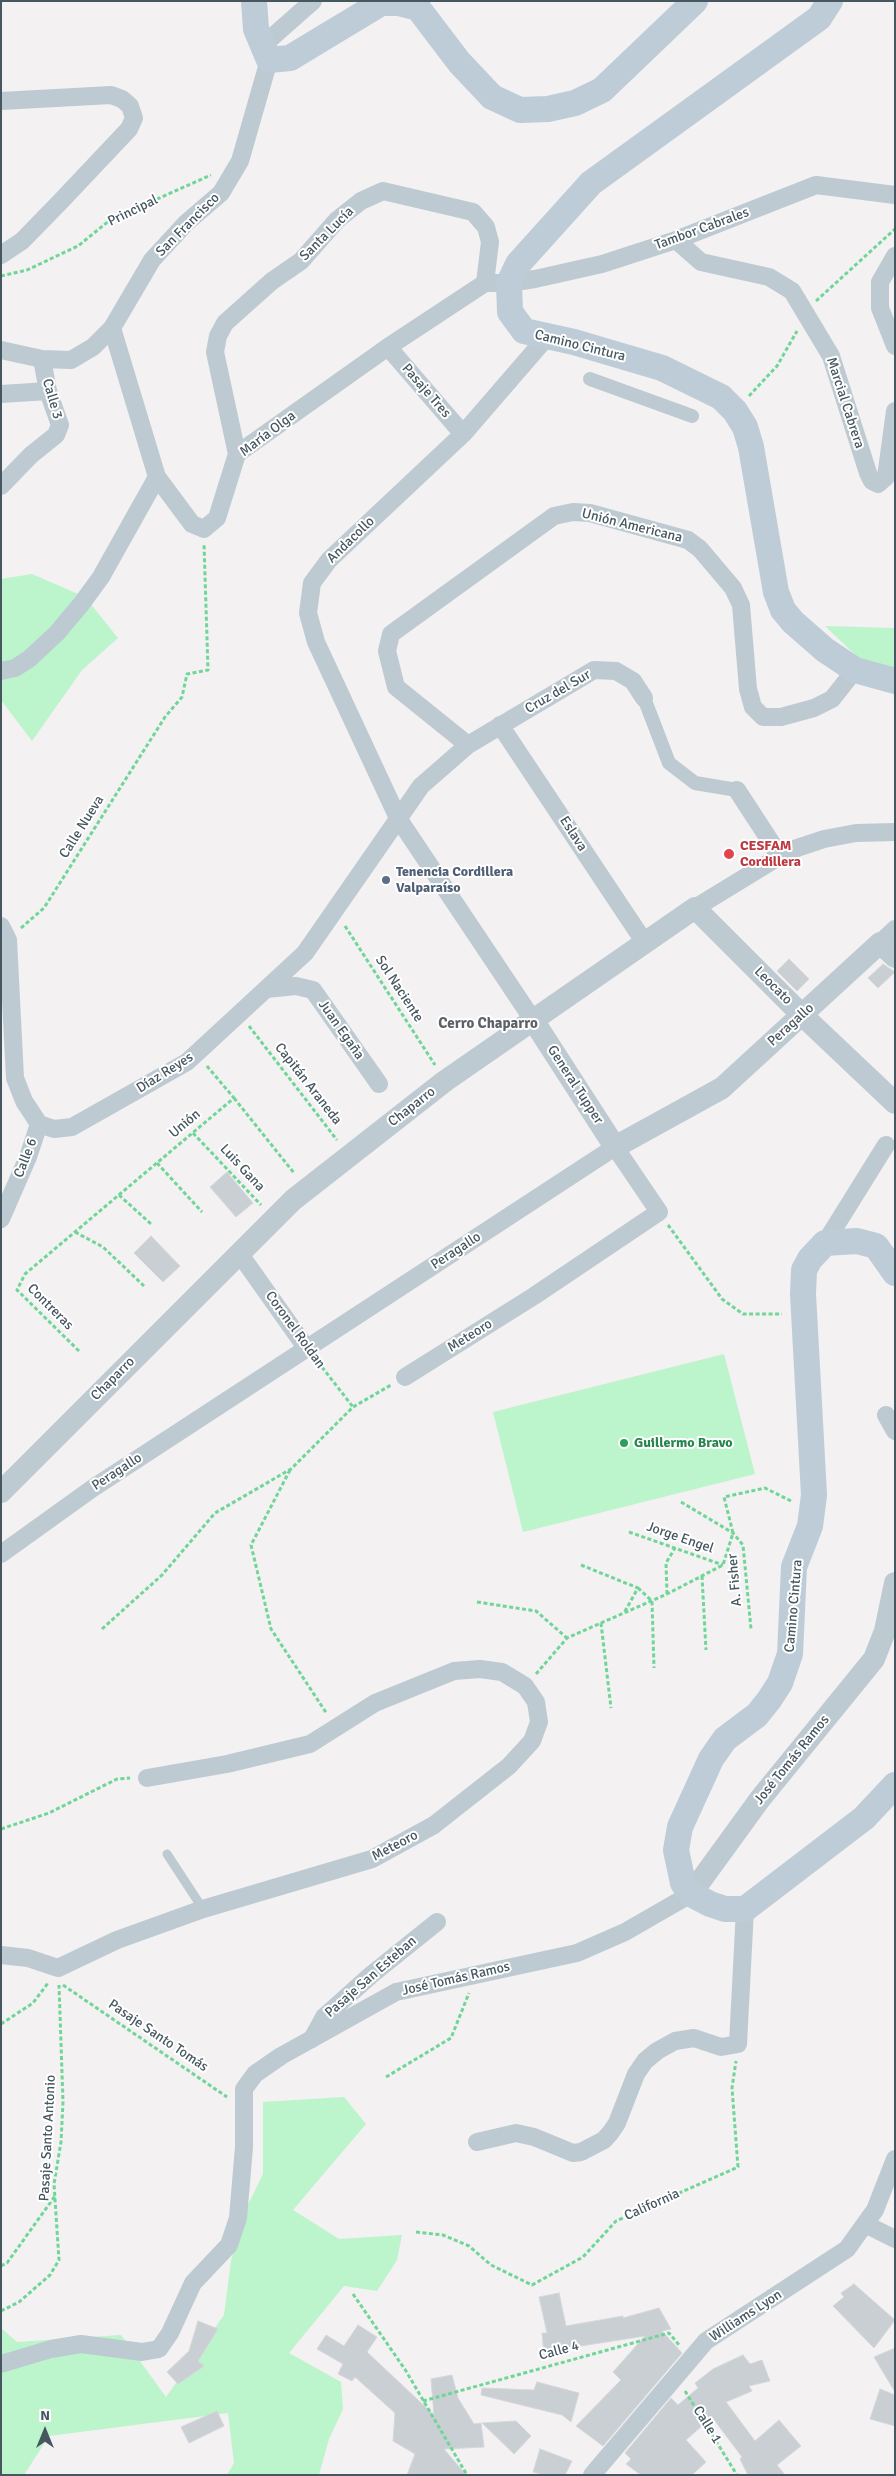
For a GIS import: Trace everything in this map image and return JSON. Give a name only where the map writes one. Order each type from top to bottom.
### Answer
[{"type":"main road","points":[[254,1],[256,29],[266,53],[290,58],[381,3],[398,3],[418,8],[459,62],[492,97],[520,110],[548,109],[575,103],[602,90],[696,1]]},
{"type":"main road","points":[[497,283],[518,264],[591,183],[819,18],[830,1]]},
{"type":"main road","name":"Camino Cintura","points":[[497,283],[510,312],[524,331],[546,338],[574,342],[662,368],[721,397],[735,411],[745,427],[751,447],[776,592],[783,610],[793,622],[825,650],[855,670],[895,681]]},
{"type":"main road","points":[[825,1243],[845,1240],[868,1242],[876,1246],[895,1273]]},
{"type":"main road","name":"Camino Cintura","points":[[691,1894],[684,1883],[678,1865],[676,1850],[680,1827],[717,1749],[733,1732],[757,1714],[773,1694],[786,1669],[792,1640],[794,1567],[810,1526],[814,1495],[804,1270],[810,1259],[825,1243]]},
{"type":"main road","points":[[691,1894],[725,1909],[745,1909],[864,1818],[895,1785]]},
{"type":"street","points":[[266,53],[314,1]]},
{"type":"street","name":"San Francisco","points":[[1,350],[42,359],[71,360],[92,347],[112,328],[152,260],[186,223],[221,193],[240,161],[266,53]]},
{"type":"street","points":[[1,100],[111,95],[122,99],[130,106],[134,118],[129,129],[22,241],[1,255]]},
{"type":"street","name":"Tambor Cabrales","points":[[497,283],[602,264],[676,240],[816,185],[895,195]]},
{"type":"street","name":"Santa Lucía","points":[[237,454],[215,352],[218,336],[225,323],[272,281],[302,261],[337,220],[360,201],[383,191],[473,212],[486,227],[497,283]]},
{"type":"street","name":"Marcial Cabrera","points":[[676,240],[701,262],[769,277],[792,291],[832,356],[868,473],[872,481],[878,484],[886,477],[895,411]]},
{"type":"street","points":[[895,256],[880,282],[880,308],[895,346]]},
{"type":"street","name":"María Olga","points":[[204,529],[218,518],[237,454],[388,347],[497,283]]},
{"type":"street","points":[[112,328],[157,477],[192,524],[204,529]]},
{"type":"street","name":"Andacollo","points":[[398,818],[316,642],[308,613],[312,583],[329,560],[463,434],[546,338]]},
{"type":"street","name":"Pasaje Tres","points":[[388,347],[463,434]]},
{"type":"street","name":"Calle 3","points":[[1,486],[31,455],[56,435],[60,425],[48,391],[42,359]]},
{"type":"street","points":[[590,379],[692,416]]},
{"type":"street","points":[[1,394],[48,391]]},
{"type":"street","points":[[1,671],[15,668],[28,659],[57,632],[82,603],[101,576],[157,477]]},
{"type":"street","name":"Unión Americana","points":[[468,745],[396,687],[387,651],[391,634],[554,516],[590,513],[688,540],[700,549],[733,588],[740,605],[748,689],[753,707],[763,717],[782,718],[814,708],[832,699],[855,670]]},
{"type":"street","name":"Cruz del Sur","points":[[398,818],[421,786],[468,745],[594,670],[616,671],[633,681],[644,698],[669,763],[695,783],[737,790],[780,856]]},
{"type":"street","name":"Eslava","points":[[500,725],[645,943]]},
{"type":"street","name":"Díaz Reyes","points":[[39,1124],[54,1129],[72,1127],[187,1062],[305,953],[398,818]]},
{"type":"street","name":"General Tupper","points":[[398,818],[659,1212]]},
{"type":"street","name":"Chaparro","points":[[1,1492],[239,1253],[307,1190],[445,1081],[695,908],[780,856],[824,839],[856,834],[895,832]]},
{"type":"street","name":"Leocato","points":[[695,908],[802,1015],[895,1103]]},
{"type":"street","points":[[4,933],[14,1078],[24,1101],[39,1124]]},
{"type":"street","name":"Peragallo","points":[[1,1554],[93,1488],[615,1147],[722,1088],[802,1015],[890,943]]},
{"type":"street","name":"Juan Egaña","points":[[266,989],[296,986],[313,990],[379,1084]]},
{"type":"street","name":"Calle 6","points":[[1,1219],[28,1157],[39,1124]]},
{"type":"street","points":[[825,1243],[886,1145]]},
{"type":"street","name":"Meteoro","points":[[405,1377],[534,1296],[659,1212]]},
{"type":"street","name":"Coronel Roldan","points":[[239,1253],[307,1349]]},
{"type":"street","points":[[886,1415],[895,1431]]},
{"type":"street","name":"José Tomás Ramos","points":[[1,2364],[51,2348],[81,2344],[142,2352],[159,2349],[170,2333],[193,2283],[229,2245],[238,2218],[244,2147],[244,2089],[254,2074],[396,1992],[577,1953],[625,1932],[691,1894],[760,1800],[874,1659],[885,1632],[895,1583]]},
{"type":"street","name":"Meteoro","points":[[59,1975],[117,1940],[204,1909],[372,1859],[434,1825],[509,1766],[532,1741],[539,1722],[536,1702],[525,1686],[502,1672],[480,1669],[454,1671],[375,1704],[310,1744],[226,1764],[147,1778]]},
{"type":"street","points":[[477,2142],[516,2133],[534,2137],[573,2153],[581,2152],[604,2140],[611,2132],[617,2123],[636,2074],[645,2061],[656,2051],[675,2041],[694,2038],[721,2047],[738,2044],[745,1909]]},
{"type":"street","name":"Pasaje San Esteban","points":[[312,2039],[324,2017],[371,1975],[437,1922]]},
{"type":"street","points":[[1,1955],[28,1958],[59,1975]]},
{"type":"street","name":"Williams Lyon","points":[[592,2475],[706,2341],[847,2249],[875,2210],[895,2159]]},
{"type":"street","points":[[865,2224],[895,2239]]},
{"type":"lane","points":[[167,1854],[204,1909]]},
{"type":"path","name":"Principal","points":[[1,276],[28,270],[78,246],[110,220],[240,161]]},
{"type":"path","name":"Calle Nueva","points":[[4,933],[44,908],[165,718],[182,698],[187,674],[208,670],[204,529]]},
{"type":"path","name":"Sol Naciente","points":[[334,910],[445,1081]]},
{"type":"path","points":[[241,1032],[255,1020]]},
{"type":"path","name":"Capitán Araneda","points":[[248,1026],[349,1157]]},
{"type":"path","points":[[204,1063],[307,1190]]},
{"type":"path","name":"Unión","points":[[25,1274],[234,1098]]},
{"type":"path","name":"Luis Gana","points":[[193,1133],[275,1220]]},
{"type":"path","points":[[157,1163],[202,1212]]},
{"type":"path","points":[[119,1195],[151,1224]]},
{"type":"path","points":[[659,1212],[722,1299],[743,1314],[805,1313]]},
{"type":"path","points":[[75,1232],[103,1247],[144,1286]]},
{"type":"path","name":"Contreras","points":[[25,1274],[17,1290],[79,1351]]},
{"type":"path","name":"Coronel Roldan","points":[[307,1349],[353,1406]]},
{"type":"path","points":[[102,1629],[162,1575],[215,1513],[290,1469],[353,1406],[405,1377]]},
{"type":"path","points":[[290,1469],[251,1545],[271,1629],[336,1728]]},
{"type":"path","points":[[525,1686],[567,1638],[667,1594],[723,1565],[733,1533],[724,1497],[765,1488],[812,1512]]},
{"type":"path","name":"A. Fisher","points":[[681,1502],[733,1533],[743,1545],[751,1629]]},
{"type":"path","name":"Jorge Engel","points":[[629,1532],[723,1565]]},
{"type":"path","points":[[667,1594],[666,1563],[675,1548]]},
{"type":"path","points":[[581,1565],[638,1588],[652,1601],[654,1668]]},
{"type":"path","name":"Jorge Engel","points":[[702,1576],[706,1650]]},
{"type":"path","points":[[624,1613],[638,1588]]},
{"type":"path","points":[[477,1602],[536,1611],[567,1638]]},
{"type":"path","points":[[601,1623],[611,1708]]},
{"type":"path","points":[[1,1829],[49,1813],[117,1779],[147,1778]]},
{"type":"path","points":[[386,2077],[451,2038],[477,1974]]},
{"type":"path","points":[[1,2024],[34,2003],[59,1975]]},
{"type":"path","name":"Pasaje Santo Tomás","points":[[59,1975],[244,2109]]},
{"type":"path","name":"Pasaje Santo Antonio","points":[[1,2311],[20,2302],[50,2275],[59,2260],[54,2184],[61,2142],[63,2102],[59,1975]]},
{"type":"path","name":"California","points":[[416,2232],[444,2235],[469,2246],[491,2265],[532,2285],[583,2257],[616,2221],[738,2167],[732,2088],[738,2044]]},
{"type":"path","points":[[1,2266],[7,2263],[55,2196]]},
{"type":"path","points":[[353,2294],[406,2371],[466,2475]]},
{"type":"path","name":"Calle 4","points":[[423,2400],[669,2333],[691,2359]]},
{"type":"path","name":"Calle 1","points":[[675,2376],[706,2422],[737,2475]]},
{"type":"green space","points":[[32,574],[85,597],[118,638],[82,670],[32,741],[1,700],[1,579]]},
{"type":"green space","points":[[825,626],[895,628],[895,672],[870,669]]},
{"type":"green space","name":"Guillermo Bravo","points":[[724,1354],[755,1474],[523,1532],[493,1412]]},
{"type":"green space","points":[[344,2097],[366,2124],[293,2210],[339,2239],[402,2235],[397,2260],[377,2291],[344,2286],[289,2353],[341,2382],[343,2409],[329,2439],[319,2475],[227,2475],[234,2463],[228,2413],[49,2436],[24,2475],[1,2475],[1,2328],[17,2342],[121,2335],[166,2397],[224,2315],[231,2261],[241,2219],[263,2174],[263,2102]]},
{"type":"building","points":[[789,959],[809,979],[797,991],[777,971]]},
{"type":"building","points":[[883,964],[895,972],[878,988],[868,978]]},
{"type":"building","points":[[227,1172],[253,1203],[236,1217],[210,1187]]},
{"type":"building","points":[[151,1236],[180,1266],[163,1282],[134,1253]]},
{"type":"building","points":[[854,2284],[895,2320],[874,2348],[833,2306],[844,2297],[841,2293]]},
{"type":"building","points":[[559,2293],[566,2326],[623,2316],[623,2318],[659,2308],[671,2329],[662,2331],[682,2353],[603,2446],[576,2426],[621,2380],[613,2372],[645,2336],[568,2348],[569,2353],[544,2355],[542,2333],[547,2333],[539,2297]]},
{"type":"building","points":[[198,2321],[218,2329],[198,2361],[204,2366],[178,2384],[167,2372],[189,2351]]},
{"type":"building","points":[[358,2325],[377,2337],[367,2352],[434,2415],[431,2379],[452,2375],[458,2398],[474,2424],[481,2423],[484,2447],[444,2449],[466,2475],[407,2475],[415,2454],[393,2441],[395,2413],[355,2377],[352,2381],[338,2374],[343,2364],[317,2349],[326,2335],[344,2346]]},
{"type":"building","points":[[895,2348],[895,2392],[874,2357]]},
{"type":"building","points":[[743,2355],[750,2364],[762,2360],[770,2381],[749,2386],[752,2391],[726,2402],[755,2441],[779,2420],[801,2446],[777,2465],[785,2475],[748,2475],[740,2459],[742,2457],[712,2417],[686,2440],[706,2462],[692,2475],[641,2475],[626,2464],[631,2459],[625,2453],[671,2398],[678,2405],[698,2388],[695,2383],[713,2369]]},
{"type":"building","points":[[537,2382],[579,2393],[571,2422],[562,2415],[481,2395],[482,2388],[534,2390]]},
{"type":"building","points":[[880,2389],[895,2395],[895,2426],[870,2419]]},
{"type":"building","points":[[217,2411],[224,2426],[189,2443],[181,2427]]},
{"type":"building","points":[[516,2421],[531,2436],[514,2454],[482,2423]]},
{"type":"building","points":[[540,2449],[572,2461],[565,2475],[544,2475],[533,2472]]},
{"type":"place","name":"CESFAM Cordillera","points":[[729,854]]},
{"type":"place","name":"Tenencia Cordillera Valparaíso","points":[[386,880]]},
{"type":"place","name":"Guillermo Bravo","points":[[624,1443]]},
{"type":"district","name":"Cerro Chaparro","points":[[488,1024]]}]
